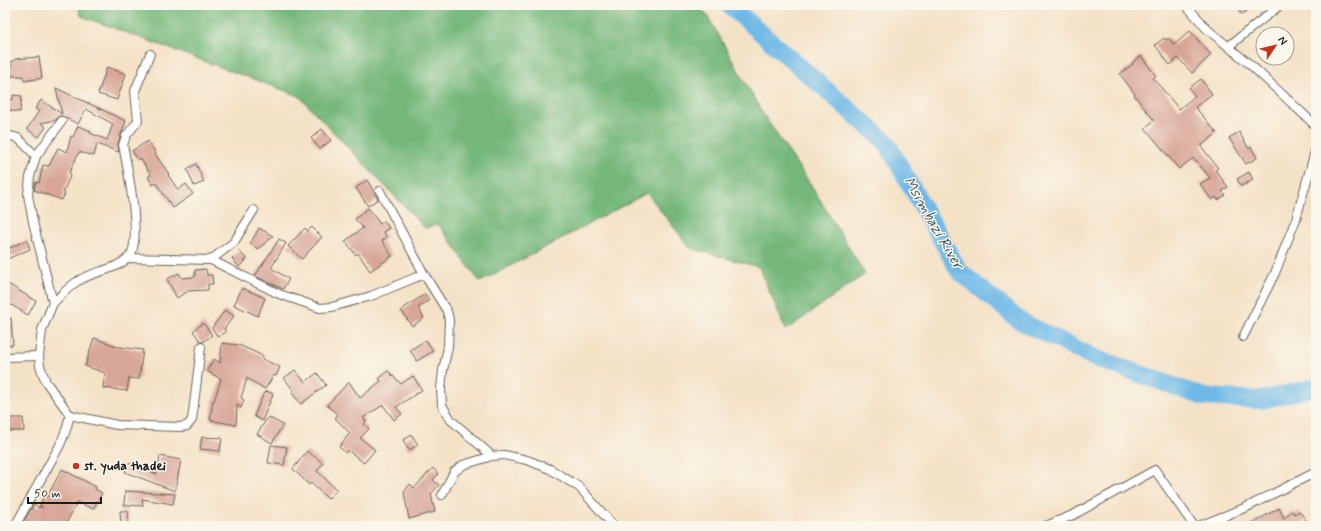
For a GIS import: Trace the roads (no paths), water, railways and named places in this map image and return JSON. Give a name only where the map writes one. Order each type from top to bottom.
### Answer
[{"type":"street","points":[[1186,5],[1207,29],[1229,46],[1316,126]]},
{"type":"street","points":[[1229,46],[1280,5]]},
{"type":"street","points":[[129,258],[134,244],[134,207],[123,145],[126,136],[138,121],[135,91],[150,54]]},
{"type":"street","points":[[53,303],[33,222],[28,195],[30,177],[36,156],[62,122]]},
{"type":"street","points":[[5,138],[10,136],[18,138],[36,156]]},
{"type":"street","points":[[1244,337],[1275,273],[1296,219],[1316,148]]},
{"type":"street","points":[[380,191],[424,274],[447,311],[449,320],[448,347],[442,370],[442,405],[452,420],[492,456]]},
{"type":"street","points":[[212,260],[234,242],[254,210]]},
{"type":"street","points":[[201,347],[192,420],[187,426],[180,427],[117,425],[70,414],[46,382],[40,366],[39,356],[42,330],[53,303],[78,281],[117,265],[129,258],[212,260],[279,294],[320,308],[332,307],[371,296],[424,274]]},
{"type":"street","points":[[5,356],[39,356]]},
{"type":"street","points":[[15,526],[60,445],[70,414]]},
{"type":"street","points":[[442,495],[454,472],[463,465],[492,456],[504,455],[527,460],[550,469],[579,487],[614,526]]},
{"type":"street","points":[[1046,526],[1073,515],[1155,470],[1194,526]]},
{"type":"street","points":[[1199,526],[1247,507],[1316,472]]},
{"type":"waterway","name":"Msimbazi River","points":[[729,5],[886,142],[959,271],[1020,321],[1095,358],[1204,397],[1261,400],[1316,387]]},
{"type":"place","name":"st. yuda thadei","points":[[76,466]]}]
